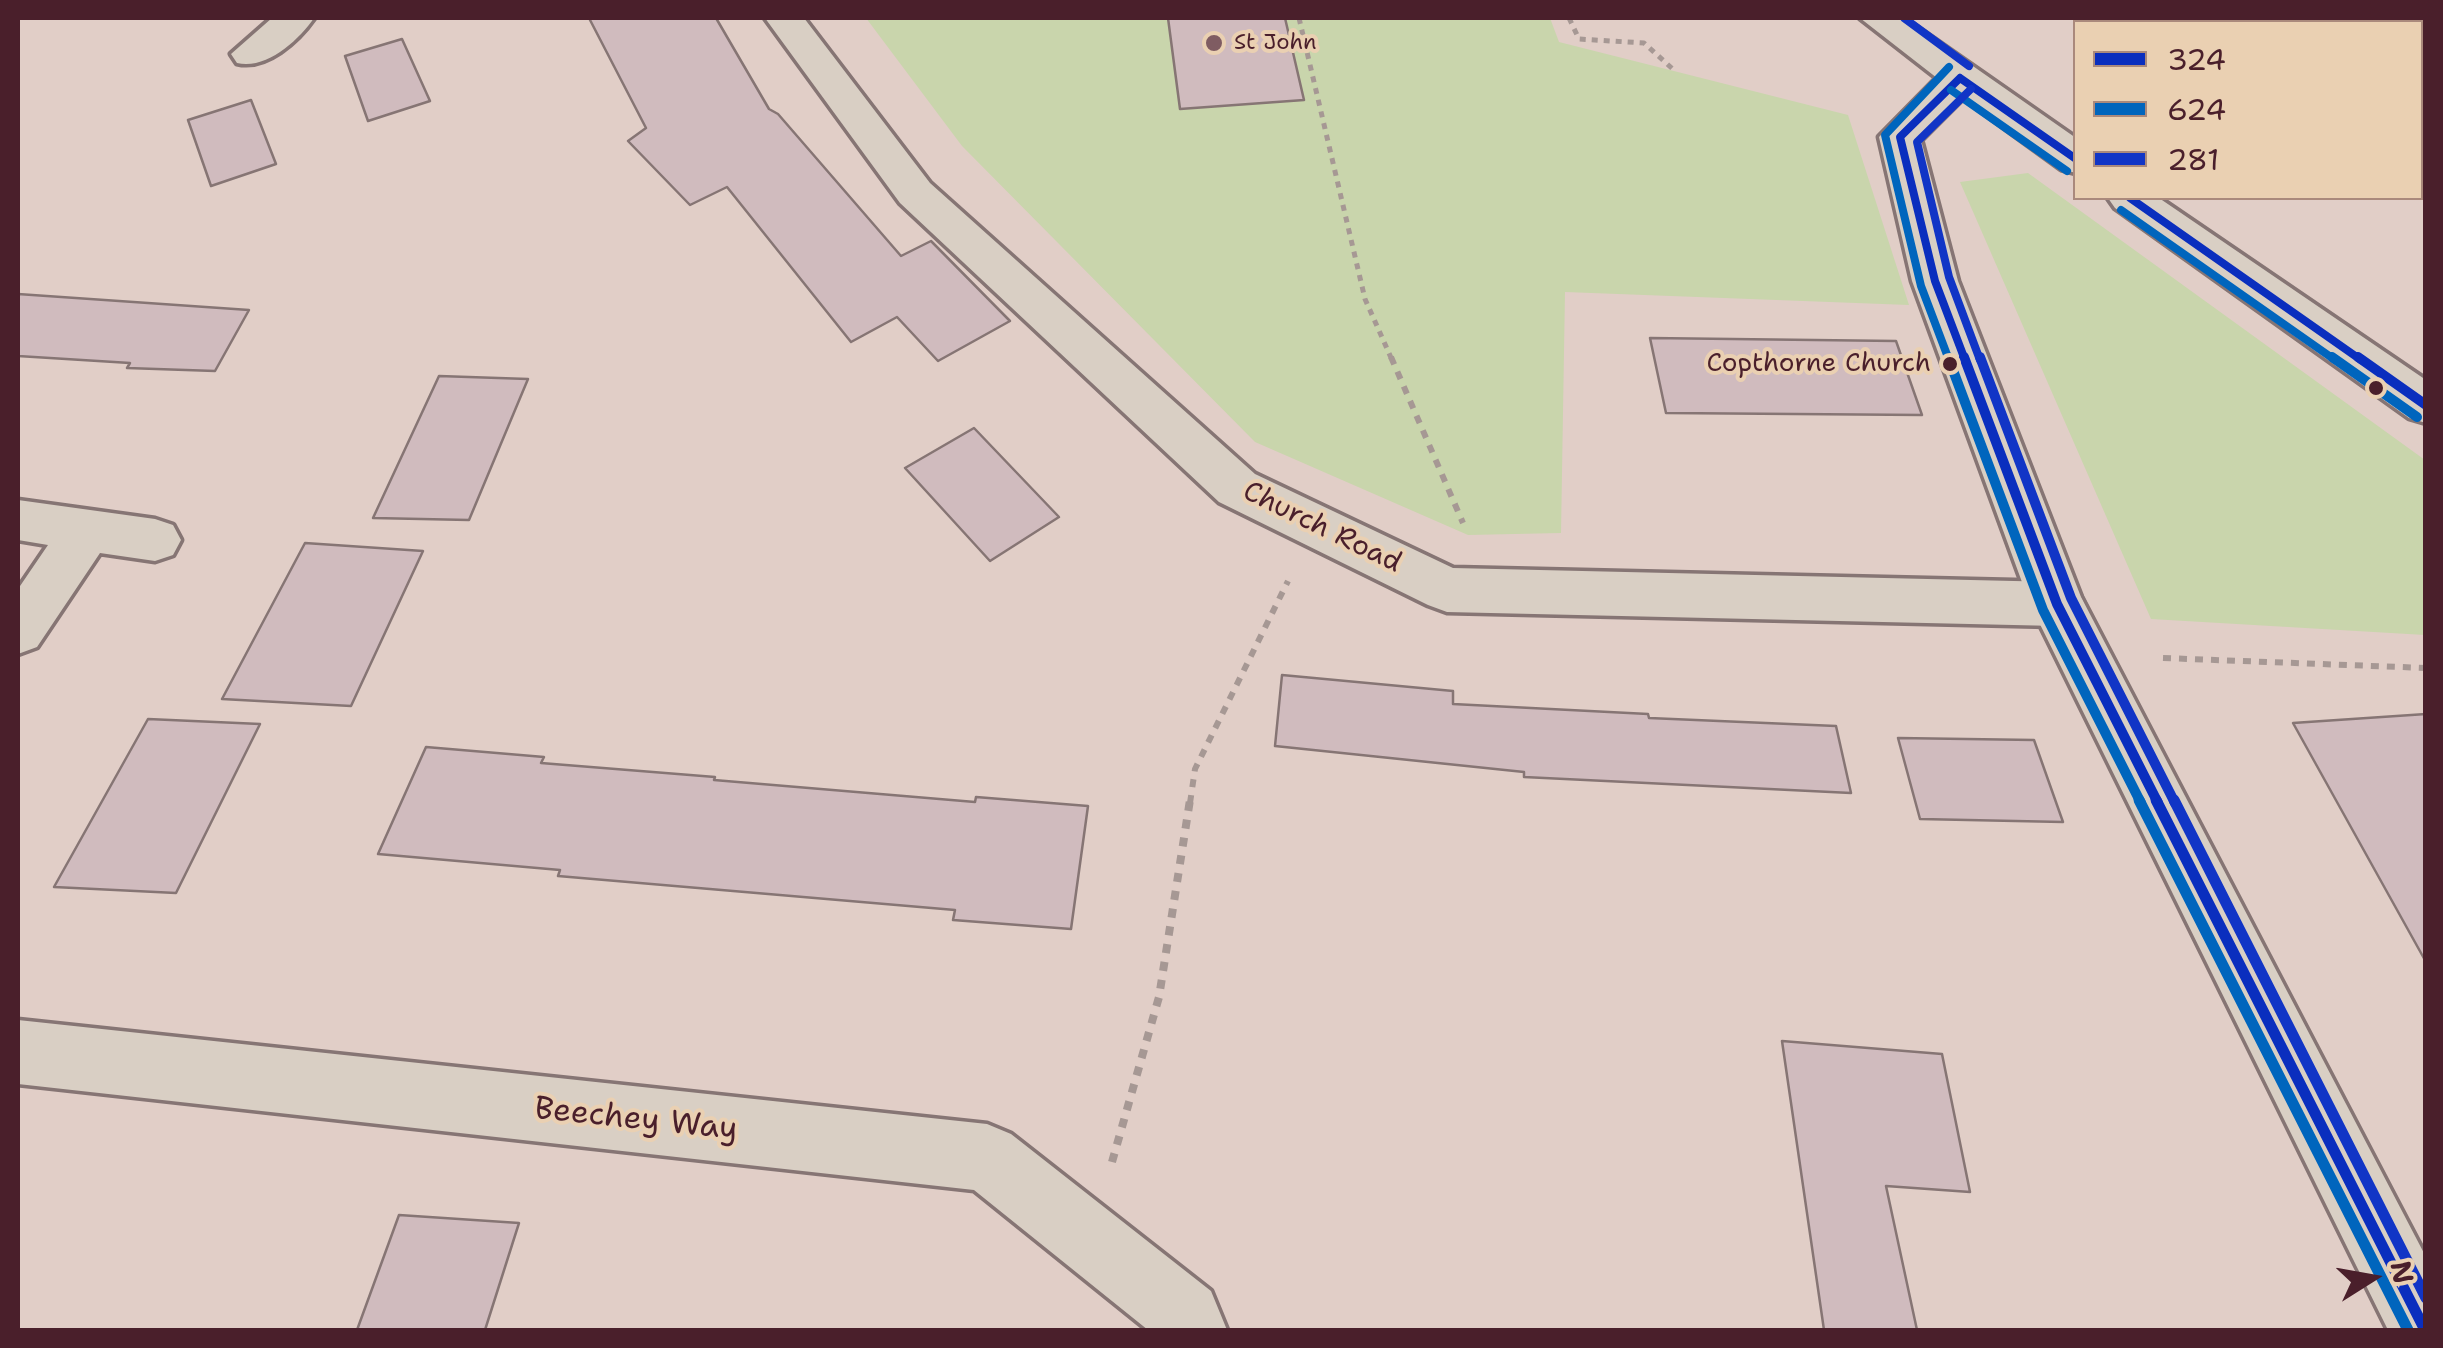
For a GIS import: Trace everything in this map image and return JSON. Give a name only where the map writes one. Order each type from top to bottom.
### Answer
[{"type":"street","points":[[251,54],[295,18]]},
{"type":"street","name":"Church Road","points":[[784,18],[915,193],[1237,488],[1447,590],[2057,604]]},
{"type":"street","points":[[1879,18],[2073,157]]},
{"type":"street","points":[[1960,78],[1900,137],[1935,281],[2057,604],[2086,654],[2425,1330]]},
{"type":"street","points":[[2133,200],[2426,405]]},
{"type":"street","points":[[18,520],[155,540]]},
{"type":"street","points":[[18,631],[86,530]]},
{"type":"street","name":"Beechey Way","points":[[18,1052],[987,1158],[1186,1316],[1191,1330]]},
{"type":"path","points":[[1299,18],[1365,299],[1495,591]]},
{"type":"path","points":[[1569,18],[1579,38],[1644,42],[1676,72]]},
{"type":"path","points":[[1089,1239],[1159,996],[1195,769],[1316,526]]},
{"type":"path","points":[[2086,654],[2426,668]]},
{"type":"green space","points":[[866,18],[1550,18],[1559,42],[1848,115],[1909,305],[1565,292],[1561,533],[1468,535],[1255,442],[962,146]]},
{"type":"green space","points":[[2028,173],[2425,460],[2425,635],[2151,619],[1960,182]]},
{"type":"building","points":[[589,18],[716,18],[769,109],[778,114],[901,256],[931,241],[1010,321],[938,361],[897,317],[851,342],[727,187],[690,205],[628,141],[646,128]]},
{"type":"building","name":"St John","points":[[1168,18],[1285,18],[1304,100],[1180,109]]},
{"type":"building","points":[[402,39],[430,101],[368,121],[345,56]]},
{"type":"building","points":[[251,100],[276,164],[211,186],[188,120]]},
{"type":"building","points":[[18,294],[249,310],[215,371],[127,368],[130,363],[18,356]]},
{"type":"building","points":[[1650,338],[1896,341],[1922,415],[1666,413]]},
{"type":"building","points":[[439,376],[528,379],[469,520],[373,518]]},
{"type":"building","points":[[974,428],[1059,517],[990,561],[905,468]]},
{"type":"building","points":[[305,543],[423,551],[351,706],[222,699]]},
{"type":"building","points":[[1282,675],[1453,691],[1453,704],[1836,726],[1851,793],[1524,777],[1524,772],[1275,746]]},
{"type":"building","points":[[2426,714],[2426,962],[2293,723]]},
{"type":"building","points":[[148,719],[260,724],[176,893],[54,887]]},
{"type":"building","points":[[1898,738],[2034,740],[2063,822],[1920,819]]},
{"type":"building","points":[[426,747],[544,757],[541,763],[715,777],[714,780],[975,802],[976,797],[1088,806],[1071,929],[953,920],[955,910],[558,876],[560,870],[378,854]]},
{"type":"building","points":[[1782,1041],[1942,1054],[1970,1192],[1886,1186],[1917,1330],[1824,1330]]},
{"type":"building","points":[[399,1215],[519,1223],[485,1330],[357,1330]]},
{"type":"transit line","name":"281","points":[[1904,18],[1969,66]]},
{"type":"transit line","name":"624","points":[[1949,67],[1885,135],[1921,286],[2043,610],[2408,1330]]},
{"type":"transit line","name":"324","points":[[1960,78],[1900,137],[1935,281],[2057,604],[2425,1330]]},
{"type":"transit line","name":"324","points":[[1960,78],[2073,157]]},
{"type":"transit line","name":"281","points":[[1971,89],[1917,142],[1949,277],[2071,598],[2426,1298]]},
{"type":"transit line","name":"624","points":[[1951,90],[2067,171]]},
{"type":"transit line","name":"324","points":[[2133,200],[2426,405]]},
{"type":"transit line","name":"624","points":[[2121,210],[2417,417]]},
{"type":"place","name":"St John","points":[[1214,43]]},
{"type":"place","name":"Copthorne Church","points":[[1950,364]]}]
